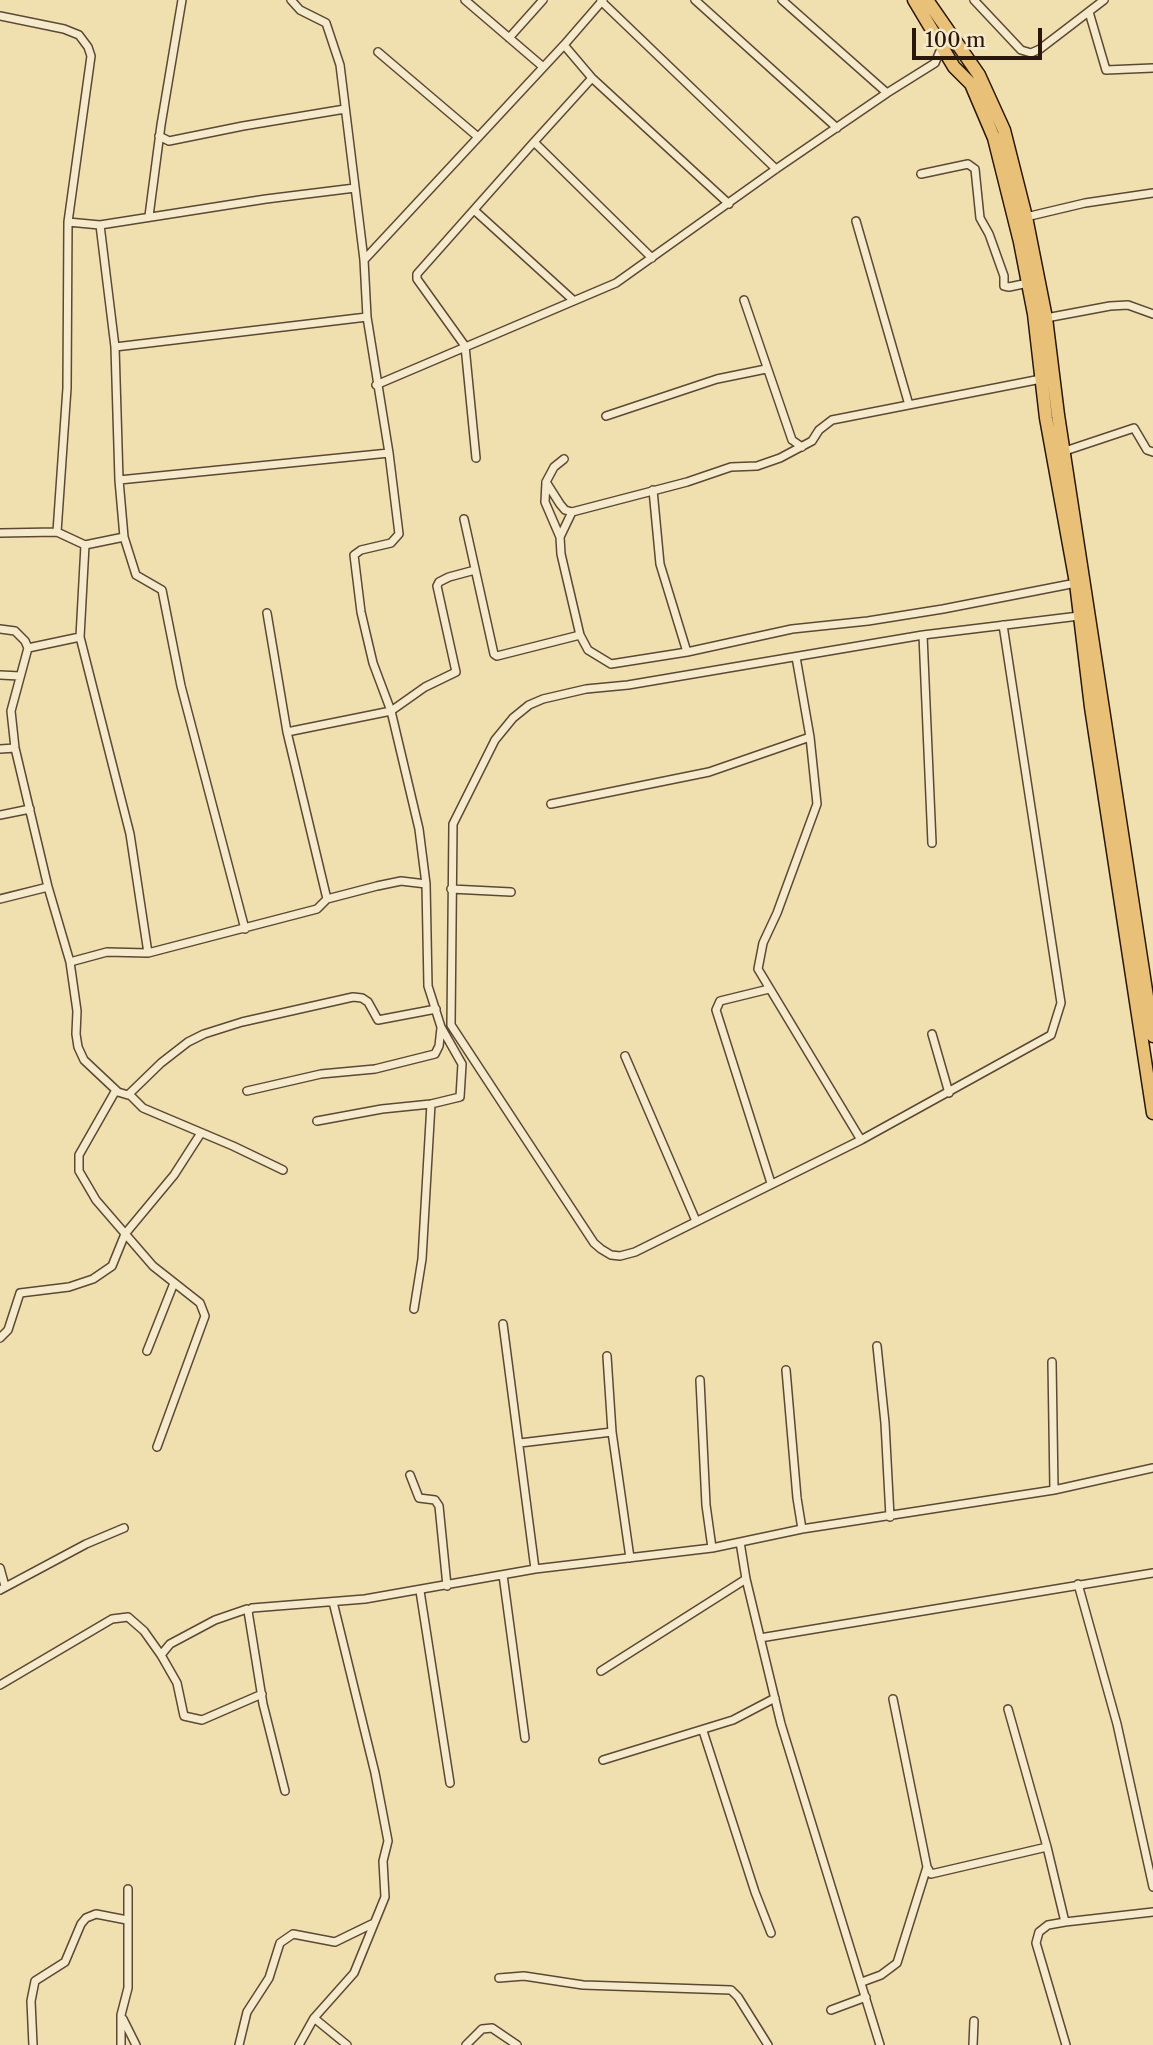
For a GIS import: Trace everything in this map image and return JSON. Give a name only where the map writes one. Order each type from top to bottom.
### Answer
[{"type":"highway","points":[[914,0],[954,67],[971,84],[994,138],[1028,283],[1041,379],[1065,450],[1153,1036]]},
{"type":"highway","points":[[927,0],[979,75],[1004,130],[1026,218],[1046,318],[1052,416],[1153,1113]]},
{"type":"street","points":[[149,216],[159,136],[182,0]]},
{"type":"street","points":[[291,0],[300,10],[326,23],[340,65],[353,155],[367,317],[399,534],[391,542],[361,550],[354,555],[361,612],[373,663],[391,711],[419,829],[426,884],[428,986],[441,1027],[461,1064],[460,1097],[431,1104],[382,1109],[317,1121]]},
{"type":"street","points":[[465,0],[542,66]]},
{"type":"street","points":[[509,38],[543,0]]},
{"type":"street","points":[[695,0],[837,128]]},
{"type":"street","points":[[782,0],[887,93]]},
{"type":"street","points":[[974,0],[1021,50],[1031,53],[1040,50],[1104,0]]},
{"type":"street","points":[[364,260],[602,1],[776,169]]},
{"type":"street","points":[[1089,12],[1107,70],[1153,68]]},
{"type":"street","points":[[0,16],[64,29],[79,36],[91,56],[68,222],[67,388],[57,532]]},
{"type":"street","points":[[564,45],[592,78],[729,204]]},
{"type":"street","points":[[376,385],[616,283],[776,169],[935,63],[943,46]]},
{"type":"street","points":[[378,52],[478,137]]},
{"type":"street","points":[[935,63],[954,67]]},
{"type":"street","points":[[476,458],[466,346],[417,279],[417,274],[592,78]]},
{"type":"street","points":[[159,136],[169,141],[345,109]]},
{"type":"street","points":[[534,142],[652,258]]},
{"type":"street","points":[[921,174],[968,164],[975,169],[980,218],[989,234],[1004,276],[1004,286],[1028,283]]},
{"type":"street","points":[[68,222],[100,225],[355,188]]},
{"type":"street","points":[[1026,218],[1085,203],[1153,193]]},
{"type":"street","points":[[474,210],[573,300]]},
{"type":"street","points":[[856,220],[909,405]]},
{"type":"street","points":[[100,225],[115,346],[119,480],[124,537],[136,575],[162,590],[181,686],[244,929]]},
{"type":"street","points":[[744,300],[792,440],[802,447]]},
{"type":"street","points":[[1046,318],[1128,305],[1153,314]]},
{"type":"street","points":[[115,346],[367,317]]},
{"type":"street","points":[[606,416],[717,379],[766,369]]},
{"type":"street","points":[[546,482],[565,510],[572,512],[687,482],[731,467],[757,466],[812,441],[819,430],[832,421],[1041,379]]},
{"type":"street","points":[[1065,450],[1134,428],[1147,450],[1153,452]]},
{"type":"street","points":[[119,480],[389,453]]},
{"type":"street","points":[[564,459],[554,467],[546,482],[545,502],[560,537],[561,554],[580,635],[588,650],[611,664],[687,652],[792,629],[943,609],[1076,583]]},
{"type":"street","points":[[653,490],[660,564],[687,652]]},
{"type":"street","points":[[560,537],[572,512]]},
{"type":"street","points":[[464,519],[494,654],[497,656],[580,635]]},
{"type":"street","points":[[0,533],[57,532],[85,545],[124,537]]},
{"type":"street","points":[[85,545],[80,638],[130,834],[148,953]]},
{"type":"street","points":[[287,732],[391,711],[425,687],[456,672],[437,586],[449,577],[475,570]]},
{"type":"street","points":[[267,613],[287,732],[327,898]]},
{"type":"street","points":[[1003,625],[1061,1003],[1051,1035],[861,1140],[635,1252],[620,1256],[611,1255],[594,1243],[451,1025],[453,824],[495,740],[513,718],[529,705],[586,689],[628,685],[923,635],[1003,625],[1079,616]]},
{"type":"street","points":[[0,629],[15,631],[25,641],[27,648],[11,711],[15,748],[48,887],[70,962],[77,1011],[78,1047],[84,1059],[116,1090],[124,1096],[129,1094],[188,1042],[204,1034],[242,1023],[353,997],[368,1002],[378,1020],[436,1009]]},
{"type":"street","points":[[923,635],[932,843]]},
{"type":"street","points":[[27,648],[80,638]]},
{"type":"street","points":[[796,657],[810,737],[817,804],[759,957],[758,969],[861,1140]]},
{"type":"street","points":[[0,675],[20,676]]},
{"type":"street","points":[[551,803],[709,772],[810,737]]},
{"type":"street","points":[[0,749],[15,748]]},
{"type":"street","points":[[0,815],[30,809]]},
{"type":"street","points":[[70,962],[107,952],[148,953],[317,909],[327,898],[401,881],[426,884]]},
{"type":"street","points":[[0,899],[48,887]]},
{"type":"street","points":[[452,889],[511,892]]},
{"type":"street","points":[[768,989],[720,1002],[716,1010],[771,1184]]},
{"type":"street","points":[[247,1091],[321,1074],[375,1069],[435,1054],[439,1046],[441,1027]]},
{"type":"street","points":[[932,1034],[949,1093]]},
{"type":"street","points":[[625,1056],[696,1221]]},
{"type":"street","points":[[116,1090],[79,1155],[79,1171],[96,1200],[125,1234],[153,1266],[200,1303],[205,1316],[157,1447]]},
{"type":"street","points":[[129,1094],[143,1108],[283,1170]]},
{"type":"street","points":[[414,1309],[422,1259],[431,1104]]},
{"type":"street","points":[[0,1338],[8,1330],[20,1293],[69,1287],[93,1279],[112,1266],[125,1234],[174,1175],[201,1133]]},
{"type":"street","points":[[146,1351],[174,1283]]},
{"type":"street","points":[[503,1324],[535,1569]]},
{"type":"street","points":[[877,1346],[885,1423],[890,1517]]},
{"type":"street","points":[[607,1356],[612,1432],[630,1558]]},
{"type":"street","points":[[1052,1362],[1054,1490]]},
{"type":"street","points":[[786,1370],[802,1529]]},
{"type":"street","points":[[700,1380],[706,1506],[712,1548]]},
{"type":"street","points":[[520,1443],[612,1432]]},
{"type":"street","points":[[161,1656],[170,1644],[215,1620],[252,1608],[333,1602],[420,1591],[535,1569],[712,1548],[802,1529],[1054,1490],[1153,1468]]},
{"type":"street","points":[[410,1475],[419,1499],[435,1500],[439,1506],[447,1586]]},
{"type":"street","points":[[0,1568],[2,1588],[55,1563],[86,1544],[124,1528]]},
{"type":"street","points":[[740,1542],[746,1579],[775,1698],[880,2045]]},
{"type":"street","points":[[760,1638],[1153,1573]]},
{"type":"street","points":[[503,1575],[525,1738]]},
{"type":"street","points":[[601,1671],[746,1579]]},
{"type":"street","points":[[1078,1584],[1117,1724],[1153,1887]]},
{"type":"street","points":[[420,1591],[450,1783]]},
{"type":"street","points":[[299,2045],[314,2018],[354,1973],[385,1897],[383,1861],[388,1841],[375,1773],[333,1602]]},
{"type":"street","points":[[248,1611],[262,1694],[285,1791]]},
{"type":"street","points":[[0,1685],[112,1619],[128,1617],[144,1631],[177,1683],[184,1716],[202,1720],[262,1694]]},
{"type":"street","points":[[603,1760],[703,1731],[733,1720],[775,1698]]},
{"type":"street","points":[[893,1699],[927,1867],[931,1874],[941,1874],[1047,1847]]},
{"type":"street","points":[[1008,1709],[1065,1922]]},
{"type":"street","points":[[703,1731],[771,1933]]},
{"type":"street","points":[[862,1982],[881,1975],[897,1963],[927,1867]]},
{"type":"street","points":[[121,2045],[121,2015],[128,1988],[128,1889]]},
{"type":"street","points":[[1066,2045],[1036,1943],[1043,1927],[1153,1912]]},
{"type":"street","points":[[33,2045],[31,2001],[35,1981],[65,1962],[86,1918],[96,1914],[127,1920]]},
{"type":"street","points":[[239,2045],[247,2012],[269,1978],[280,1944],[293,1934],[335,1942],[373,1924]]},
{"type":"street","points":[[499,1978],[524,1976],[583,1985],[731,1990],[768,2045]]},
{"type":"street","points":[[831,2010],[866,1997]]},
{"type":"street","points":[[121,2015],[136,2045]]},
{"type":"street","points":[[314,2018],[347,2045]]},
{"type":"street","points":[[974,2021],[974,2045]]},
{"type":"street","points":[[466,2045],[482,2029],[492,2028],[517,2045]]}]
